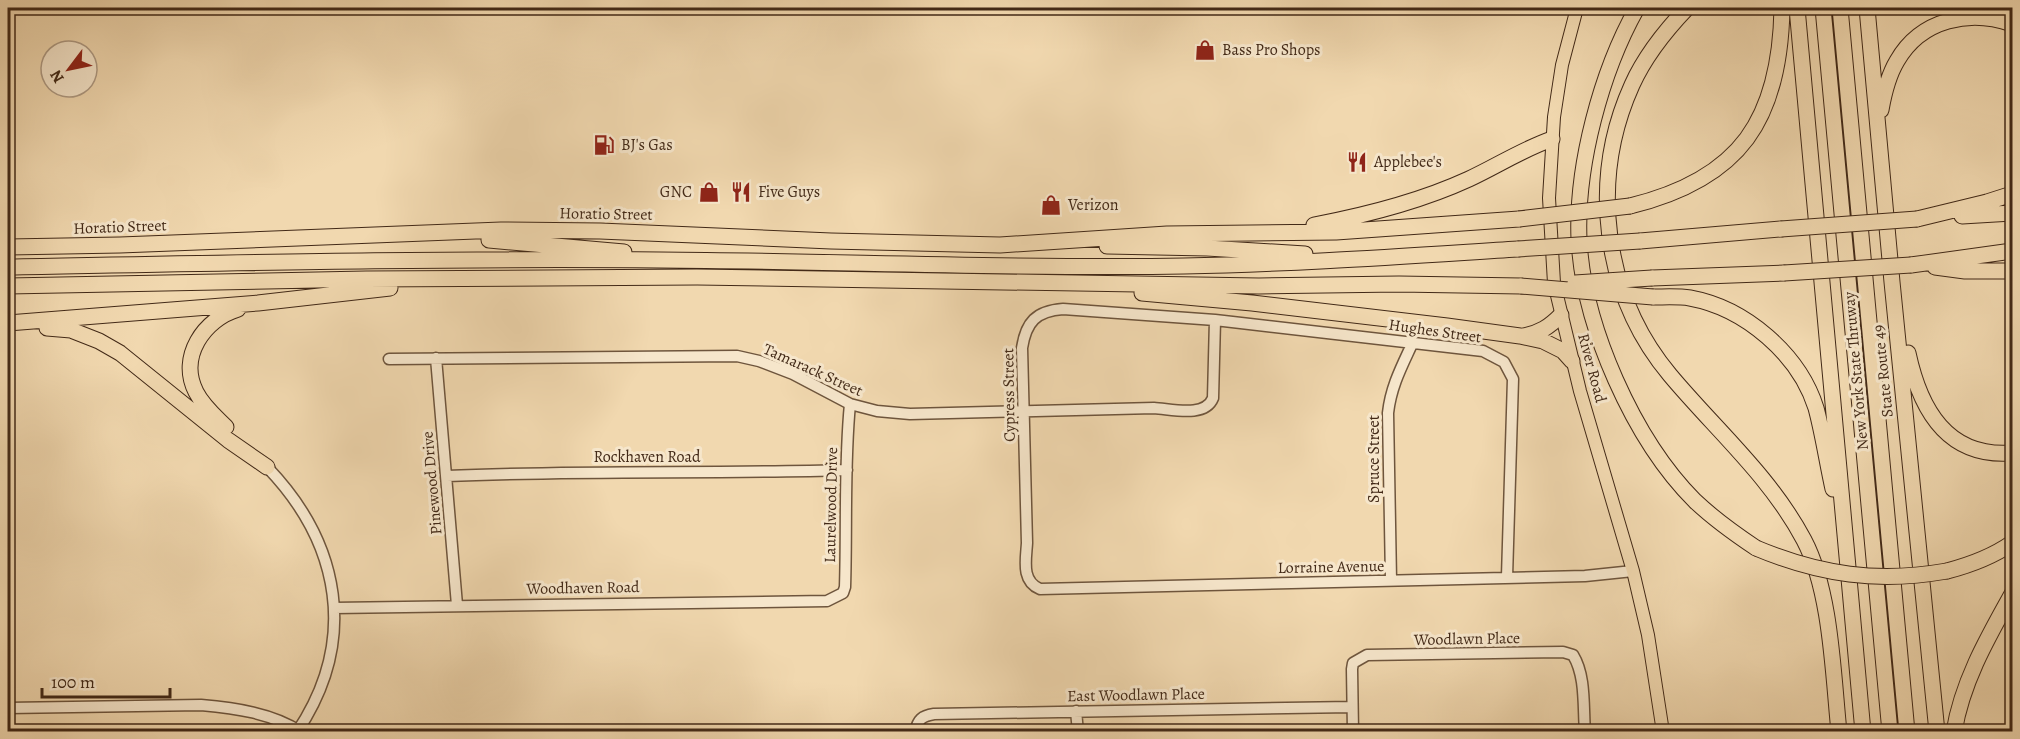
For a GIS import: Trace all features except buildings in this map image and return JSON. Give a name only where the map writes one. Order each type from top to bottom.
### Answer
[{"type":"highway","points":[[1625,8],[1593,88],[1585,125],[1580,240],[1585,282],[1603,346],[1625,399],[1639,425],[1678,481],[1718,521],[1756,548],[1788,561],[1847,575],[1882,578],[1947,571],[2000,552],[2013,543]]},
{"type":"highway","points":[[1580,200],[1585,164],[1603,87],[1620,42],[1637,8]]},
{"type":"highway","points":[[1687,8],[1665,30],[1632,83],[1615,134],[1608,178],[1608,230],[1614,267],[1623,296],[1651,351],[1670,375],[1759,472],[1786,509],[1806,543],[1818,572],[1826,614],[1839,732]]},
{"type":"highway","points":[[1272,233],[1336,232],[1519,219],[1630,206],[1674,194],[1699,182],[1726,162],[1742,145],[1766,105],[1775,82],[1782,36],[1782,8]]},
{"type":"highway","points":[[1797,8],[1863,732]]},
{"type":"highway","name":"New York State Thruway","points":[[1823,8],[1890,732]]},
{"type":"highway","name":"New York State Thruway","points":[[1840,8],[1907,732]]},
{"type":"highway","name":"State Route 49","points":[[1867,8],[1937,732]]},
{"type":"highway","points":[[1877,124],[1887,82],[1897,60],[1919,36],[1944,21],[1959,18],[1976,16],[2013,24]]},
{"type":"highway","points":[[1272,233],[1356,217],[1402,205],[1468,180],[1552,139]]},
{"type":"highway","points":[[1917,219],[2013,194]]},
{"type":"highway","points":[[8,267],[658,260],[1049,266],[1262,264],[1641,241],[2013,213]]},
{"type":"highway","name":"Horatio Street","points":[[8,247],[120,245],[501,230],[600,231],[831,242],[1000,245],[1099,237],[1272,233]]},
{"type":"highway","points":[[401,233],[625,252],[658,260]]},
{"type":"highway","points":[[1042,242],[1078,246],[1207,248],[1359,259]]},
{"type":"highway","points":[[8,286],[697,277],[1052,283],[1521,286],[1911,265],[2013,251]]},
{"type":"highway","points":[[1911,265],[1965,271],[2013,271]]},
{"type":"highway","points":[[8,323],[258,303],[469,279]]},
{"type":"highway","points":[[1892,282],[1913,379],[1934,421],[1947,434],[1979,451],[2013,453]]},
{"type":"highway","points":[[1052,283],[1252,303],[1520,336],[1543,341],[1563,351],[1572,361]]},
{"type":"highway","points":[[1521,286],[1653,297],[1688,297],[1711,303],[1764,333],[1788,359],[1808,389],[1815,407],[1847,554]]},
{"type":"highway","points":[[258,303],[218,317],[205,328],[192,354],[190,369],[196,393],[207,408],[267,467]]},
{"type":"highway","points":[[1520,336],[1536,333],[1549,327],[1561,315]]},
{"type":"highway","points":[[8,323],[71,330],[99,341],[120,353],[228,440],[267,467]]},
{"type":"highway","points":[[1954,732],[1962,697],[1977,659],[2013,594]]},
{"type":"main road","name":"River Road","points":[[1577,8],[1562,65],[1552,139],[1549,198],[1554,283],[1572,361],[1633,571],[1648,635],[1663,732]]},
{"type":"street","name":"Cypress Street","points":[[1031,584],[1025,569],[1027,543],[1022,348],[1024,333],[1029,324],[1038,316],[1052,310],[1063,309],[1215,320]]},
{"type":"street","name":"Hughes Street","points":[[1215,320],[1483,351],[1504,362],[1513,379],[1507,578]]},
{"type":"street","name":"Tamarack Street","points":[[389,359],[737,356],[759,361],[793,374],[850,404],[877,411],[910,414],[1154,408],[1203,409],[1210,405],[1214,398],[1215,320]]},
{"type":"street","name":"Spruce Street","points":[[1390,580],[1388,413],[1390,394],[1395,379],[1413,342]]},
{"type":"street","name":"Pinewood Drive","points":[[436,358],[457,606]]},
{"type":"street","name":"Laurelwood Drive","points":[[833,599],[843,593],[845,587],[847,432],[850,404]]},
{"type":"street","points":[[8,708],[201,705],[232,708],[262,715],[299,731],[318,695],[332,645],[334,608],[330,575],[317,536],[304,511],[287,487],[267,467]]},
{"type":"street","name":"Rockhaven Road","points":[[447,476],[507,473],[847,470]]},
{"type":"street","name":"Lorraine Avenue","points":[[1031,584],[1040,589],[1585,576],[1633,571]]},
{"type":"street","name":"Woodhaven Road","points":[[334,608],[826,601],[833,599]]},
{"type":"street","name":"Woodlawn Place","points":[[1353,732],[1353,663],[1367,655],[1563,652],[1573,655],[1578,663],[1585,732]]},
{"type":"street","name":"East Woodlawn Place","points":[[915,732],[921,717],[934,714],[1352,706]]},
{"type":"street","points":[[1076,711],[1078,732]]},
{"type":"place","name":"Bass Pro Shops","points":[[1205,50]]},
{"type":"place","name":"BJ's Gas","points":[[604,145]]},
{"type":"place","name":"Applebee's","points":[[1357,162]]},
{"type":"place","name":"GNC","points":[[709,192]]},
{"type":"place","name":"Five Guys","points":[[741,192]]},
{"type":"place","name":"Verizon","points":[[1051,205]]}]
